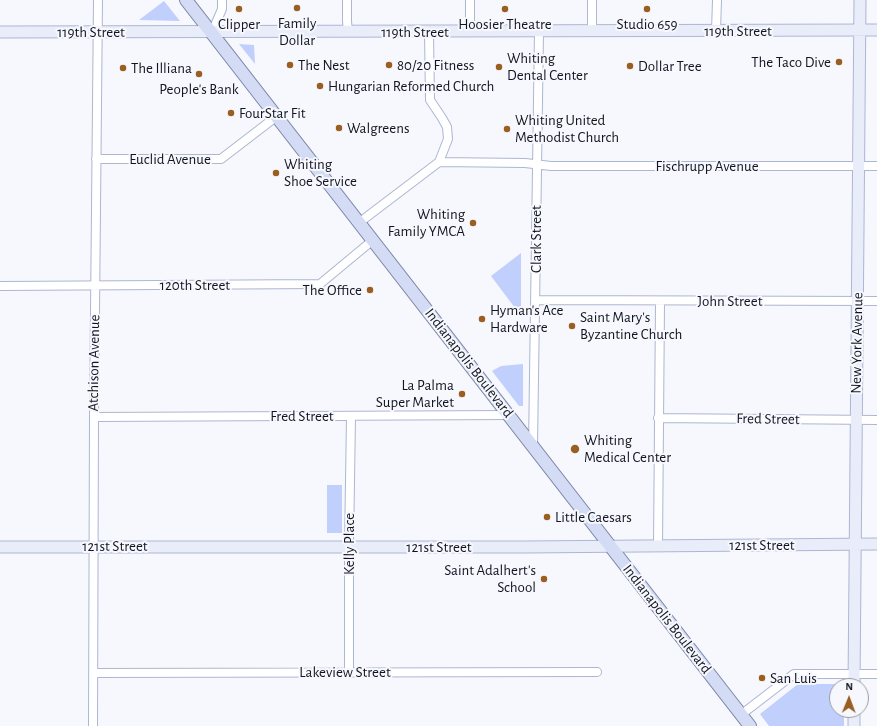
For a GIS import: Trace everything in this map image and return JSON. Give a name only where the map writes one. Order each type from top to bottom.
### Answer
[{"type":"main road","name":"Indianapolis Boulevard","points":[[186,0],[360,222],[750,726]]},
{"type":"street","name":"Atchison Avenue","points":[[93,726],[93,546],[98,0]]},
{"type":"street","points":[[212,32],[222,9],[222,0]]},
{"type":"street","points":[[347,0],[346,21],[348,32]]},
{"type":"street","points":[[470,0],[470,32]]},
{"type":"street","points":[[592,0],[592,31]]},
{"type":"street","points":[[716,31],[717,0]]},
{"type":"street","name":"New York Avenue","points":[[854,678],[860,0]]},
{"type":"street","name":"119th Street","points":[[0,32],[877,30]]},
{"type":"street","name":"Clark Street","points":[[533,446],[539,31]]},
{"type":"street","points":[[360,222],[439,162],[448,138],[447,127],[430,100],[429,32]]},
{"type":"street","name":"Euclid Avenue","points":[[96,159],[221,158],[277,116]]},
{"type":"street","name":"Fischrupp Avenue","points":[[439,162],[525,162],[536,165],[877,166]]},
{"type":"street","name":"120th Street","points":[[0,286],[320,284],[373,240]]},
{"type":"street","name":"John Street","points":[[536,300],[660,302],[877,301]]},
{"type":"street","points":[[658,546],[660,302]]},
{"type":"street","name":"Fred Street","points":[[94,416],[509,415]]},
{"type":"street","name":"Kelly Place","points":[[349,672],[348,547],[351,416]]},
{"type":"street","name":"Fred Street","points":[[658,418],[877,420]]},
{"type":"street","name":"121st Street","points":[[0,547],[658,546],[877,544]]},
{"type":"street","name":"Lakeview Street","points":[[93,673],[598,672]]},
{"type":"street","points":[[742,714],[794,674],[877,674]]},
{"type":"shaded area","points":[[164,1],[180,21],[139,20]]},
{"type":"shaded area","points":[[239,44],[254,45],[255,64]]},
{"type":"shaded area","points":[[521,253],[521,316],[491,276]]},
{"type":"shaded area","points":[[523,364],[523,406],[519,406],[492,371],[501,366]]},
{"type":"shaded area","points":[[327,485],[342,485],[342,533],[327,533]]},
{"type":"shaded area","points":[[798,684],[829,684],[829,718],[844,718],[844,726],[769,726],[760,714]]},
{"type":"place","name":"Family Dollar","points":[[297,8]]},
{"type":"place","name":"Clipper","points":[[239,9]]},
{"type":"place","name":"Hoosier Theatre","points":[[505,9]]},
{"type":"place","name":"Studio 659","points":[[647,9]]},
{"type":"place","name":"The Taco Dive","points":[[839,62]]},
{"type":"place","name":"The Nest","points":[[290,65]]},
{"type":"place","name":"80/20 Fitness","points":[[389,65]]},
{"type":"place","name":"Dollar Tree","points":[[630,66]]},
{"type":"place","name":"Whiting Dental Center","points":[[499,67]]},
{"type":"place","name":"The Illiana","points":[[123,68]]},
{"type":"place","name":"People's Bank","points":[[199,74]]},
{"type":"place","name":"Hungarian Reformed Church","points":[[320,86]]},
{"type":"place","name":"FourStar Fit","points":[[231,113]]},
{"type":"place","name":"Walgreens","points":[[339,128]]},
{"type":"place","name":"Whiting United Methodist Church","points":[[507,129]]},
{"type":"place","name":"Whiting Shoe Service","points":[[276,173]]},
{"type":"place","name":"Whiting Family YMCA","points":[[473,223]]},
{"type":"place","name":"The Office","points":[[370,290]]},
{"type":"place","name":"Hyman's Ace Hardware","points":[[482,319]]},
{"type":"place","name":"Saint Mary's Byzantine Church","points":[[572,326]]},
{"type":"place","name":"La Palma Super Market","points":[[462,394]]},
{"type":"place","name":"Whiting Medical Center","points":[[575,449]]},
{"type":"place","name":"Little Caesars","points":[[547,517]]},
{"type":"place","name":"Saint Adalhert's School","points":[[544,579]]},
{"type":"place","name":"San Luis","points":[[762,678]]}]
